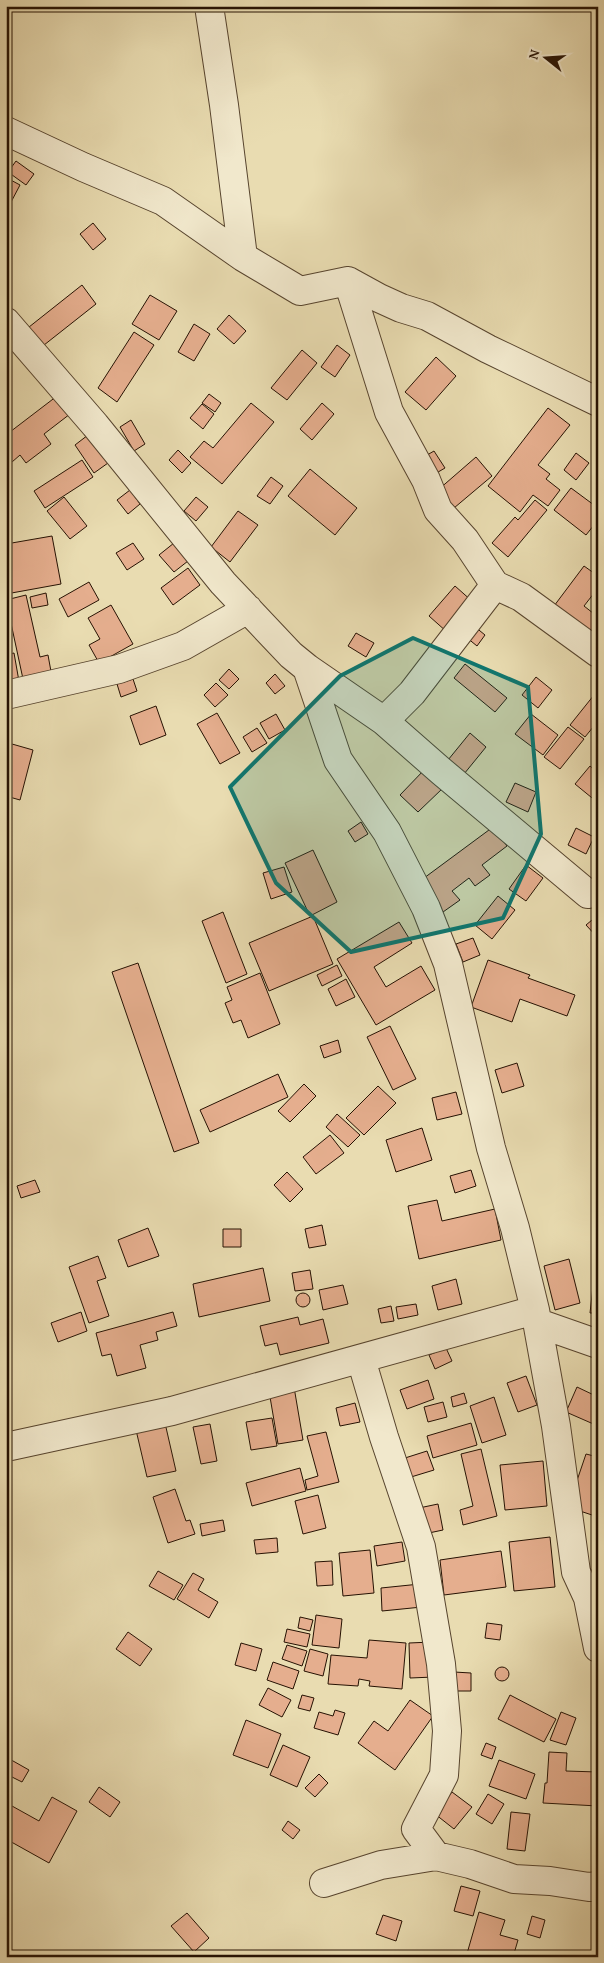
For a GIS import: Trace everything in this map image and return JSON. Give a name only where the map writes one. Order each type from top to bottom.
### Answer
[{"type":"street","points":[[208,6],[224,106],[243,257]]},
{"type":"street","points":[[6,131],[83,167],[163,201],[243,257],[300,291],[348,281],[378,298],[427,316],[488,349],[598,402]]},
{"type":"street","points":[[348,281],[390,412],[426,480],[438,510],[465,540],[495,585],[521,598],[598,653]]},
{"type":"street","points":[[6,322],[95,426],[223,583],[291,655],[384,721],[588,894]]},
{"type":"street","points":[[384,721],[412,692],[495,585]]},
{"type":"street","points":[[6,695],[119,670],[183,646],[248,609]]},
{"type":"street","points":[[307,668],[338,760],[387,832],[426,908],[448,964],[491,1148],[515,1228],[537,1316],[556,1426],[576,1572],[593,1600],[598,1648]]},
{"type":"street","points":[[6,1447],[172,1411],[361,1359],[537,1316],[598,1344]]},
{"type":"street","points":[[361,1359],[420,1547],[441,1664],[447,1731],[444,1775],[416,1829],[436,1856]]},
{"type":"street","points":[[324,1883],[381,1865],[436,1856],[470,1864],[514,1879],[550,1881],[589,1887],[598,1886]]},
{"type":"highlighted area","points":[[413,638],[528,687],[541,834],[503,918],[351,952],[276,883],[230,787],[340,676]]},
{"type":"building","points":[[16,161],[34,174],[26,185],[8,172]]},
{"type":"building","points":[[7,178],[20,185],[10,204],[6,202]]},
{"type":"building","points":[[93,223],[106,239],[93,250],[80,234]]},
{"type":"building","points":[[82,285],[96,304],[39,349],[24,331]]},
{"type":"building","points":[[150,295],[177,311],[159,340],[132,324]]},
{"type":"building","points":[[229,315],[246,331],[234,344],[217,329]]},
{"type":"building","points":[[194,324],[210,334],[194,361],[178,352]]},
{"type":"building","points":[[134,332],[154,345],[117,402],[98,388]]},
{"type":"building","points":[[337,345],[350,355],[335,377],[321,367]]},
{"type":"building","points":[[302,350],[317,363],[287,400],[271,388]]},
{"type":"building","points":[[436,357],[456,376],[426,410],[405,392]]},
{"type":"building","points":[[209,394],[221,403],[215,412],[202,403]]},
{"type":"building","points":[[57,396],[70,414],[44,434],[51,444],[26,463],[20,455],[12,462],[6,455],[6,435]]},
{"type":"building","points":[[251,403],[274,422],[222,484],[190,457],[204,441],[213,448]]},
{"type":"building","points":[[322,403],[334,414],[312,440],[300,429]]},
{"type":"building","points":[[202,404],[214,414],[203,429],[190,418]]},
{"type":"building","points":[[548,408],[570,425],[538,465],[550,474],[546,479],[560,490],[548,506],[533,495],[520,512],[488,486]]},
{"type":"building","points":[[131,420],[145,444],[134,451],[120,427]]},
{"type":"building","points":[[88,435],[108,463],[94,473],[75,445]]},
{"type":"building","points":[[178,450],[191,463],[182,473],[169,460]]},
{"type":"building","points":[[434,451],[445,468],[433,475],[422,458]]},
{"type":"building","points":[[576,453],[589,463],[576,480],[564,470]]},
{"type":"building","points":[[476,457],[492,476],[454,508],[438,490]]},
{"type":"building","points":[[82,460],[93,477],[45,508],[34,491]]},
{"type":"building","points":[[310,469],[357,508],[335,535],[288,496]]},
{"type":"building","points":[[271,477],[283,486],[270,504],[257,496]]},
{"type":"building","points":[[571,488],[598,508],[598,520],[586,535],[554,510]]},
{"type":"building","points":[[130,490],[140,504],[128,514],[117,500]]},
{"type":"building","points":[[64,497],[87,526],[70,539],[47,511]]},
{"type":"building","points":[[196,497],[208,507],[196,521],[184,511]]},
{"type":"building","points":[[535,500],[547,510],[508,557],[492,543],[515,517],[518,520]]},
{"type":"building","points":[[238,511],[258,525],[230,562],[211,547]]},
{"type":"building","points":[[52,536],[61,584],[6,594],[6,544]]},
{"type":"building","points":[[133,543],[144,559],[127,570],[116,553]]},
{"type":"building","points":[[174,543],[188,561],[174,572],[159,555]]},
{"type":"building","points":[[584,566],[598,576],[598,588],[584,606],[598,617],[598,631],[591,640],[551,610]]},
{"type":"building","points":[[188,568],[200,585],[173,605],[161,588]]},
{"type":"building","points":[[89,582],[99,600],[68,617],[59,599]]},
{"type":"building","points":[[455,586],[473,602],[447,632],[429,616]]},
{"type":"building","points":[[46,593],[48,605],[32,608],[30,597]]},
{"type":"building","points":[[26,595],[40,657],[48,655],[52,677],[23,679],[6,600]]},
{"type":"building","points":[[111,605],[133,644],[99,663],[89,645],[100,639],[88,618]]},
{"type":"building","points":[[474,626],[485,635],[477,646],[466,637]]},
{"type":"building","points":[[356,633],[374,643],[366,657],[348,646]]},
{"type":"building","points":[[14,653],[20,687],[6,689],[6,655]]},
{"type":"building","points":[[465,664],[507,698],[495,712],[454,678]]},
{"type":"building","points":[[229,669],[239,679],[229,689],[219,680]]},
{"type":"building","points":[[275,674],[285,686],[275,694],[266,683]]},
{"type":"building","points":[[536,677],[552,690],[538,708],[522,695]]},
{"type":"building","points":[[133,679],[137,691],[121,697],[117,684]]},
{"type":"building","points":[[216,683],[228,695],[215,707],[204,695]]},
{"type":"building","points":[[598,690],[598,721],[585,737],[570,725]]},
{"type":"building","points":[[156,706],[166,735],[140,745],[130,716]]},
{"type":"building","points":[[217,713],[240,753],[220,764],[197,724]]},
{"type":"building","points":[[276,714],[285,730],[269,739],[260,723]]},
{"type":"building","points":[[531,714],[558,735],[543,755],[515,734]]},
{"type":"building","points":[[568,727],[584,739],[560,769],[544,757]]},
{"type":"building","points":[[257,728],[267,743],[252,752],[243,737]]},
{"type":"building","points":[[470,733],[486,747],[464,774],[448,760]]},
{"type":"building","points":[[12,744],[33,750],[20,800],[6,796],[6,767]]},
{"type":"building","points":[[590,766],[598,773],[597,802],[575,784]]},
{"type":"building","points":[[425,769],[443,788],[418,812],[400,795]]},
{"type":"building","points":[[515,783],[536,792],[528,812],[506,802]]},
{"type":"building","points":[[361,822],[368,834],[355,842],[348,831]]},
{"type":"building","points":[[493,827],[507,846],[482,865],[490,875],[475,886],[469,878],[452,891],[460,900],[443,912],[420,881]]},
{"type":"building","points":[[576,828],[594,837],[586,854],[568,845]]},
{"type":"building","points":[[313,850],[337,902],[310,916],[285,863]]},
{"type":"building","points":[[526,865],[543,878],[526,901],[509,889]]},
{"type":"building","points":[[284,867],[292,892],[271,899],[263,873]]},
{"type":"building","points":[[498,896],[515,910],[492,939],[475,925]]},
{"type":"building","points":[[223,912],[247,974],[226,983],[202,921]]},
{"type":"building","points":[[598,915],[598,938],[586,925]]},
{"type":"building","points":[[313,916],[333,964],[269,991],[249,943]]},
{"type":"building","points":[[399,922],[412,943],[374,967],[386,987],[421,966],[435,990],[376,1025],[337,959]]},
{"type":"building","points":[[473,938],[480,955],[463,962],[456,944]]},
{"type":"building","points":[[488,960],[530,975],[528,978],[575,995],[567,1016],[520,999],[512,1022],[471,1007]]},
{"type":"building","points":[[138,963],[199,1143],[174,1152],[112,972]]},
{"type":"building","points":[[337,965],[342,976],[322,986],[317,975]]},
{"type":"building","points":[[260,973],[280,1024],[248,1038],[241,1020],[233,1023],[225,1003],[232,1000],[227,987]]},
{"type":"building","points":[[346,979],[355,997],[336,1006],[328,989]]},
{"type":"building","points":[[390,1026],[416,1079],[393,1090],[367,1037]]},
{"type":"building","points":[[338,1040],[341,1052],[324,1058],[320,1046]]},
{"type":"building","points":[[517,1063],[524,1086],[502,1093],[495,1070]]},
{"type":"building","points":[[278,1074],[288,1097],[210,1132],[200,1110]]},
{"type":"building","points":[[304,1084],[316,1096],[290,1122],[278,1111]]},
{"type":"building","points":[[378,1086],[396,1103],[364,1135],[346,1118]]},
{"type":"building","points":[[456,1092],[462,1114],[437,1120],[432,1098]]},
{"type":"building","points":[[337,1114],[360,1135],[348,1147],[326,1127]]},
{"type":"building","points":[[422,1128],[432,1160],[396,1172],[386,1140]]},
{"type":"building","points":[[330,1135],[344,1153],[316,1174],[303,1157]]},
{"type":"building","points":[[471,1170],[476,1186],[455,1193],[450,1176]]},
{"type":"building","points":[[287,1172],[303,1189],[290,1202],[274,1185]]},
{"type":"building","points":[[35,1180],[40,1192],[21,1198],[17,1186]]},
{"type":"building","points":[[437,1200],[442,1221],[495,1209],[501,1240],[419,1259],[408,1206]]},
{"type":"building","points":[[322,1225],[326,1245],[309,1248],[305,1229]]},
{"type":"building","points":[[148,1228],[159,1256],[128,1267],[118,1240]]},
{"type":"building","points":[[223,1229],[241,1229],[241,1247],[223,1247]]},
{"type":"building","points":[[98,1256],[106,1278],[97,1281],[109,1316],[89,1323],[69,1267]]},
{"type":"building","points":[[569,1259],[580,1303],[555,1310],[544,1266]]},
{"type":"building","points":[[263,1268],[270,1301],[199,1317],[193,1284]]},
{"type":"building","points":[[310,1270],[313,1289],[295,1291],[292,1273]]},
{"type":"building","points":[[456,1279],[462,1304],[438,1310],[432,1286]]},
{"type":"building","points":[[343,1285],[348,1304],[323,1310],[319,1290]]},
{"type":"building","points":[[593,1286],[598,1286],[598,1313],[590,1313]]},
{"type":"building","points":[[300,1293],[306,1293],[310,1300],[306,1307],[300,1307],[296,1303],[296,1297]]},
{"type":"building","points":[[416,1304],[418,1315],[398,1319],[396,1307]]},
{"type":"building","points":[[391,1306],[394,1321],[381,1323],[378,1309]]},
{"type":"building","points":[[81,1312],[87,1331],[58,1342],[51,1323]]},
{"type":"building","points":[[173,1312],[177,1326],[156,1332],[158,1340],[140,1345],[146,1368],[117,1376],[111,1354],[102,1356],[96,1333]]},
{"type":"building","points":[[298,1317],[300,1325],[323,1319],[329,1343],[280,1355],[277,1343],[265,1346],[260,1326]]},
{"type":"building","points":[[446,1348],[452,1361],[435,1369],[429,1355]]},
{"type":"building","points":[[526,1376],[537,1405],[518,1412],[507,1383]]},
{"type":"building","points":[[428,1380],[434,1399],[407,1409],[400,1390]]},
{"type":"building","points":[[294,1387],[303,1440],[278,1444],[269,1391]]},
{"type":"building","points":[[577,1387],[598,1397],[598,1426],[566,1412]]},
{"type":"building","points":[[464,1393],[467,1403],[453,1407],[451,1397]]},
{"type":"building","points":[[494,1397],[506,1435],[482,1443],[470,1406]]},
{"type":"building","points":[[443,1402],[447,1417],[428,1422],[424,1407]]},
{"type":"building","points":[[355,1403],[360,1422],[340,1426],[336,1408]]},
{"type":"building","points":[[272,1418],[277,1446],[251,1450],[246,1422]]},
{"type":"building","points":[[165,1423],[176,1471],[147,1477],[136,1430]]},
{"type":"building","points":[[471,1423],[477,1445],[433,1458],[427,1436]]},
{"type":"building","points":[[210,1424],[217,1461],[201,1464],[193,1427]]},
{"type":"building","points":[[326,1432],[339,1482],[307,1490],[305,1480],[318,1476],[307,1436]]},
{"type":"building","points":[[481,1449],[497,1516],[463,1525],[460,1510],[473,1506],[461,1454]]},
{"type":"building","points":[[427,1451],[434,1470],[411,1477],[405,1458]]},
{"type":"building","points":[[586,1454],[598,1457],[598,1468],[593,1482],[598,1483],[598,1517],[568,1507]]},
{"type":"building","points":[[543,1461],[547,1506],[505,1510],[500,1465]]},
{"type":"building","points":[[300,1468],[306,1491],[252,1506],[246,1483]]},
{"type":"building","points":[[175,1489],[186,1521],[190,1520],[195,1534],[168,1543],[153,1497]]},
{"type":"building","points":[[318,1495],[326,1528],[303,1534],[295,1501]]},
{"type":"building","points":[[438,1504],[443,1530],[424,1534],[419,1508]]},
{"type":"building","points":[[223,1520],[225,1531],[202,1536],[200,1524]]},
{"type":"building","points":[[550,1537],[555,1587],[514,1591],[509,1542]]},
{"type":"building","points":[[277,1538],[278,1552],[256,1554],[254,1540]]},
{"type":"building","points":[[402,1542],[405,1561],[377,1566],[374,1546]]},
{"type":"building","points":[[370,1550],[374,1593],[343,1596],[339,1553]]},
{"type":"building","points":[[501,1551],[506,1587],[444,1595],[440,1560]]},
{"type":"building","points":[[332,1561],[333,1585],[317,1586],[315,1562]]},
{"type":"building","points":[[591,1570],[598,1571],[598,1592],[587,1590]]},
{"type":"building","points":[[158,1571],[183,1585],[174,1600],[149,1586]]},
{"type":"building","points":[[193,1573],[204,1579],[198,1590],[218,1602],[209,1618],[177,1599]]},
{"type":"building","points":[[420,1584],[422,1607],[382,1611],[381,1588]]},
{"type":"building","points":[[316,1615],[342,1619],[339,1648],[312,1645]]},
{"type":"building","points":[[300,1617],[313,1620],[310,1631],[298,1628]]},
{"type":"building","points":[[487,1623],[502,1625],[500,1640],[485,1638]]},
{"type":"building","points":[[287,1629],[310,1634],[307,1647],[284,1642]]},
{"type":"building","points":[[128,1632],[152,1649],[140,1666],[116,1649]]},
{"type":"building","points":[[369,1640],[406,1643],[402,1689],[369,1686],[370,1681],[359,1679],[358,1686],[328,1684],[331,1655],[367,1658]]},
{"type":"building","points":[[432,1642],[434,1677],[410,1678],[409,1643]]},
{"type":"building","points":[[241,1643],[262,1649],[256,1671],[235,1665]]},
{"type":"building","points":[[287,1645],[307,1651],[302,1666],[282,1659]]},
{"type":"building","points":[[310,1649],[328,1654],[323,1676],[304,1671]]},
{"type":"building","points":[[273,1662],[299,1671],[293,1689],[267,1680]]},
{"type":"building","points":[[502,1667],[507,1669],[509,1674],[507,1679],[502,1681],[497,1679],[495,1674],[497,1669]]},
{"type":"building","points":[[454,1672],[471,1673],[471,1691],[454,1691]]},
{"type":"building","points":[[268,1688],[291,1700],[282,1717],[259,1705]]},
{"type":"building","points":[[302,1695],[314,1698],[310,1711],[298,1708]]},
{"type":"building","points":[[510,1695],[556,1719],[544,1742],[498,1719]]},
{"type":"building","points":[[410,1700],[433,1716],[395,1770],[358,1743],[374,1721],[388,1731]]},
{"type":"building","points":[[335,1710],[345,1713],[338,1735],[314,1728],[319,1712],[333,1716]]},
{"type":"building","points":[[561,1712],[576,1718],[566,1745],[550,1740]]},
{"type":"building","points":[[246,1720],[281,1734],[268,1768],[233,1755]]},
{"type":"building","points":[[486,1743],[496,1747],[492,1759],[481,1755]]},
{"type":"building","points":[[283,1745],[310,1757],[297,1787],[270,1775]]},
{"type":"building","points":[[549,1752],[567,1753],[566,1771],[598,1772],[598,1806],[543,1803],[545,1783],[547,1783]]},
{"type":"building","points":[[6,1757],[29,1770],[22,1782],[6,1774]]},
{"type":"building","points":[[499,1760],[535,1774],[526,1799],[489,1786]]},
{"type":"building","points":[[319,1774],[328,1783],[315,1797],[305,1788]]},
{"type":"building","points":[[99,1787],[120,1802],[110,1817],[89,1802]]},
{"type":"building","points":[[452,1792],[472,1807],[454,1829],[435,1814]]},
{"type":"building","points":[[488,1794],[504,1804],[492,1824],[476,1814]]},
{"type":"building","points":[[52,1797],[77,1811],[49,1863],[6,1839],[6,1816],[12,1806],[39,1821]]},
{"type":"building","points":[[511,1812],[530,1814],[525,1851],[507,1849]]},
{"type":"building","points":[[288,1821],[300,1830],[293,1839],[282,1830]]},
{"type":"building","points":[[461,1886],[480,1891],[473,1916],[454,1911]]},
{"type":"building","points":[[479,1912],[505,1920],[500,1935],[518,1940],[513,1957],[466,1957]]},
{"type":"building","points":[[187,1913],[209,1938],[194,1952],[171,1926]]},
{"type":"building","points":[[383,1915],[402,1921],[396,1941],[376,1934]]},
{"type":"building","points":[[532,1916],[545,1920],[540,1938],[527,1934]]}]
